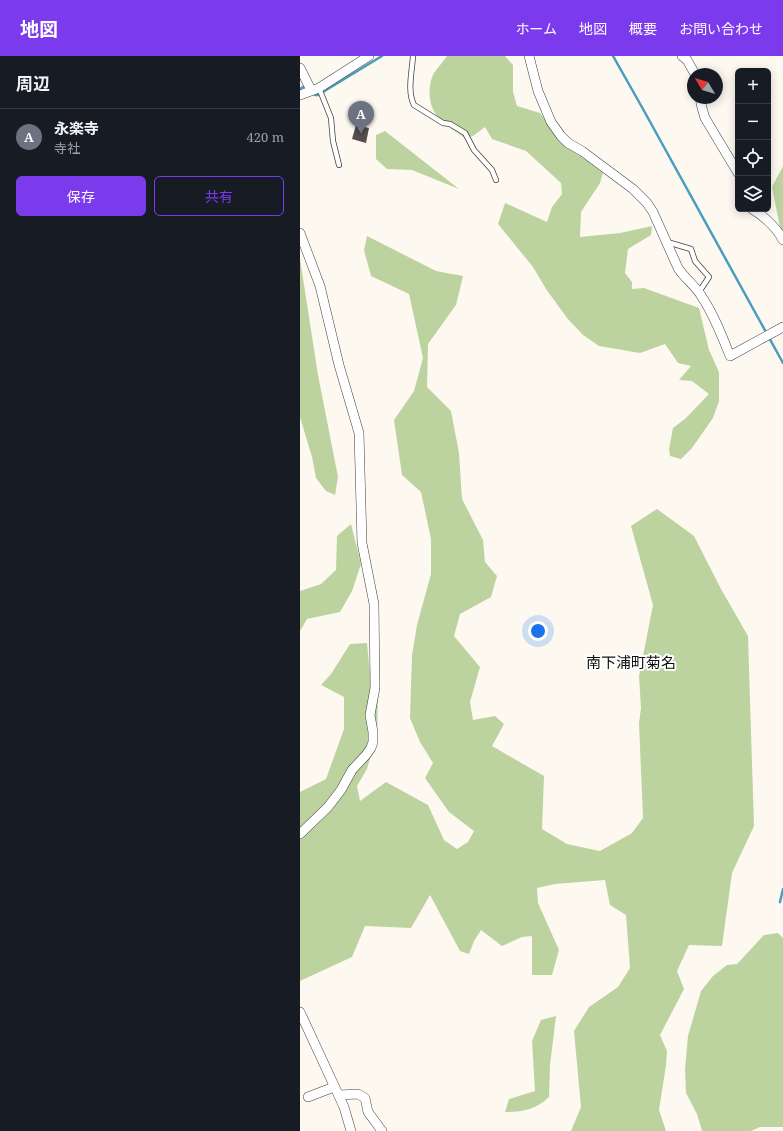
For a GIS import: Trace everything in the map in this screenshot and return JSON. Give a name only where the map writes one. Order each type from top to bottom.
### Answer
[{"type":"street","points":[[300,95],[316,88],[369,56]]},
{"type":"street","points":[[529,56],[538,91],[551,122],[561,136],[639,195],[653,212],[678,268],[683,276],[699,292],[714,319],[730,356],[783,327]]},
{"type":"street","points":[[682,56],[691,68]]},
{"type":"street","points":[[300,68],[316,88]]},
{"type":"street","points":[[701,104],[705,118],[735,168]]},
{"type":"street","points":[[756,212],[767,220],[779,233],[783,240]]},
{"type":"street","points":[[300,233],[320,286],[339,365],[359,432],[362,543],[374,604],[375,688],[370,715],[373,732],[373,742],[371,748],[352,770],[341,790],[328,807],[300,834]]},
{"type":"street","points":[[301,1017],[336,1091],[349,1121],[351,1131]]},
{"type":"street","points":[[308,1097],[336,1091],[358,1094],[365,1098],[368,1112],[382,1131]]},
{"type":"lane","points":[[413,56],[410,88],[414,105],[443,123],[450,124],[465,133],[474,150],[492,170],[496,180]]},
{"type":"lane","points":[[316,88],[323,98],[330,118],[333,141],[339,165]]},
{"type":"lane","points":[[667,242],[691,249],[695,261],[709,278],[699,292]]},
{"type":"green space","points":[[447,56],[505,56],[513,65],[513,92],[517,106],[540,113],[564,144],[603,173],[600,183],[581,212],[580,237],[620,233],[652,226],[651,235],[628,249],[625,273],[632,282],[632,289],[644,288],[699,308],[709,350],[719,372],[719,401],[713,418],[692,448],[681,459],[670,456],[669,449],[673,428],[686,418],[709,394],[692,381],[679,380],[691,366],[678,363],[665,344],[640,353],[599,346],[583,335],[567,318],[546,289],[533,267],[498,224],[505,203],[547,222],[552,207],[562,194],[561,183],[526,151],[492,139],[485,127],[473,136],[465,138],[447,126],[438,117],[430,102],[430,84],[434,73]]},
{"type":"green space","points":[[385,131],[459,189],[412,170],[387,169],[376,159],[376,135]]},
{"type":"green space","points":[[783,166],[783,235],[780,228],[772,187]]},
{"type":"green space","points":[[367,236],[436,271],[463,276],[456,305],[428,344],[427,387],[451,411],[459,453],[462,499],[483,540],[485,562],[497,576],[491,597],[460,614],[454,636],[480,667],[470,702],[473,720],[495,716],[504,724],[492,746],[544,776],[542,829],[567,844],[600,851],[632,833],[643,818],[639,723],[641,708],[639,676],[653,605],[631,526],[657,509],[694,536],[721,589],[748,636],[754,826],[732,873],[722,946],[689,945],[677,971],[684,989],[660,1035],[667,1051],[659,1110],[666,1131],[571,1131],[581,1107],[574,1031],[589,1007],[618,987],[630,968],[626,915],[610,905],[605,880],[555,884],[537,888],[538,903],[559,950],[552,975],[532,975],[532,936],[522,937],[502,946],[481,930],[474,941],[469,954],[460,951],[430,895],[411,928],[365,926],[352,957],[300,981],[300,792],[326,779],[344,729],[344,697],[321,685],[331,674],[350,644],[367,643],[371,685],[378,698],[377,734],[367,769],[357,786],[360,801],[386,782],[428,805],[444,840],[457,849],[468,842],[474,831],[449,812],[425,778],[433,763],[420,742],[410,718],[412,655],[417,625],[431,574],[431,539],[421,492],[402,475],[394,420],[414,391],[423,358],[409,294],[371,276],[364,250]]},
{"type":"green space","points":[[300,259],[318,375],[338,477],[335,495],[326,491],[316,478],[312,457],[300,417]]},
{"type":"green space","points":[[351,524],[361,564],[352,591],[340,612],[307,619],[300,631],[300,591],[321,584],[336,570],[337,536]]},
{"type":"green space","points":[[778,933],[783,938],[783,1127],[760,1127],[751,1131],[702,1131],[697,1114],[686,1093],[685,1069],[688,1036],[701,991],[713,976],[727,965],[737,964],[764,935]]},
{"type":"green space","points":[[556,1016],[550,1065],[549,1097],[534,1107],[518,1111],[505,1112],[509,1099],[535,1091],[532,1041],[541,1020]]},
{"type":"building","points":[[356,125],[369,128],[366,143],[352,139]]},
{"type":"waterway","points":[[315,95],[318,95],[382,56]]},
{"type":"waterway","points":[[613,56],[783,363]]},
{"type":"waterway","points":[[780,902],[783,889]]},
{"type":"place","name":"永楽寺","points":[[361,134]]},
{"type":"district","name":"南下浦町菊名","points":[[631,663]]}]
